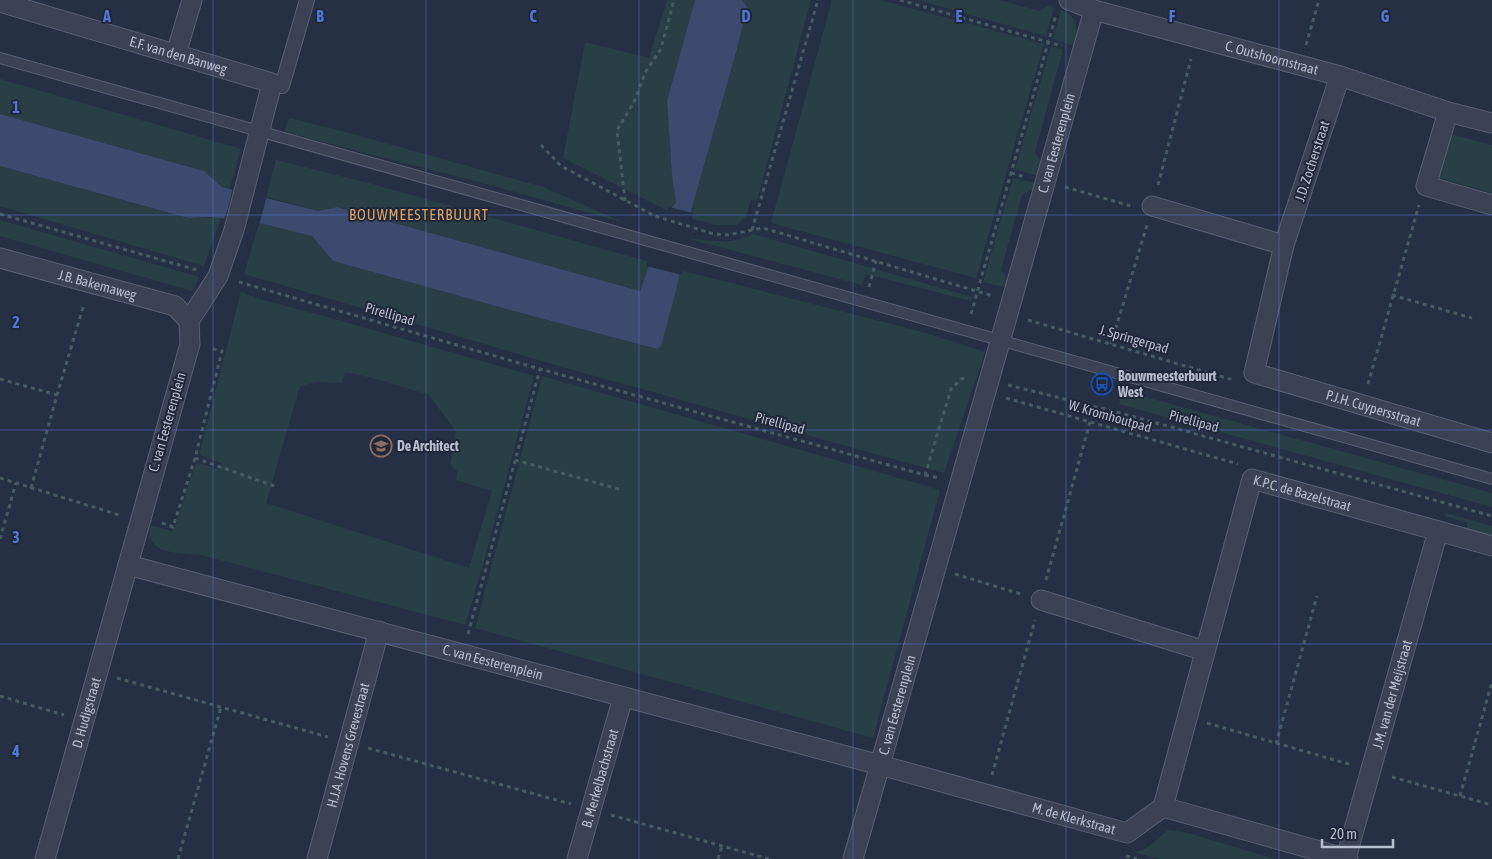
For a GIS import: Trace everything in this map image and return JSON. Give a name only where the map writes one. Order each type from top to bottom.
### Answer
[{"type":"street","points":[[176,54],[192,0]]},
{"type":"street","points":[[189,321],[218,276],[234,230],[259,131],[307,0]]},
{"type":"street","name":"E.F. van den Banweg","points":[[0,2],[277,84]]},
{"type":"street","points":[[1063,4],[1094,10]]},
{"type":"street","name":"C. Outshoornstraat","points":[[1094,10],[1340,76],[1448,112],[1492,124]]},
{"type":"street","name":"C. van Eesterenplein","points":[[189,321],[190,344],[128,565],[880,765],[1094,10]]},
{"type":"street","name":"J.D. Zocherstraat","points":[[1254,373],[1284,245],[1340,76]]},
{"type":"street","points":[[1448,112],[1426,186],[1492,205]]},
{"type":"street","points":[[1152,206],[1284,245]]},
{"type":"street","name":"J.B. Bakemaweg","points":[[0,258],[175,306],[189,321]]},
{"type":"street","name":"P.J.H. Cuypersstraat","points":[[1254,373],[1492,443]]},
{"type":"street","name":"K.P.C. de Bazelstraat","points":[[1163,807],[1252,479],[1492,546]]},
{"type":"street","name":"J.M. van der Meijstraat","points":[[1347,859],[1370,770],[1438,531]]},
{"type":"street","name":"D. Hudigstraat","points":[[45,859],[128,565]]},
{"type":"street","points":[[1041,600],[1205,651]]},
{"type":"street","name":"H.J.A. Hovens Grevestraat","points":[[317,859],[379,632]]},
{"type":"street","name":"B. Merkelbachstraat","points":[[577,859],[623,697]]},
{"type":"street","points":[[853,859],[880,765]]},
{"type":"street","name":"M. de Klerkstraat","points":[[880,765],[1127,832],[1163,807]]},
{"type":"street","points":[[1163,807],[1347,859]]},
{"type":"lane","points":[[0,58],[1492,479]]},
{"type":"path","points":[[626,201],[617,130],[634,102],[646,71],[661,49],[674,0]]},
{"type":"path","points":[[752,230],[818,0]]},
{"type":"path","points":[[900,0],[1082,52]]},
{"type":"path","points":[[1300,66],[1319,0]]},
{"type":"path","points":[[970,317],[1049,42],[1063,4]]},
{"type":"path","points":[[541,145],[561,166],[655,216],[714,234],[740,234],[763,228],[978,292],[1010,308]]},
{"type":"path","points":[[1011,173],[1132,207]]},
{"type":"path","points":[[1362,404],[1392,295],[1420,200],[1426,186]]},
{"type":"path","name":"Pirellipad","points":[[0,214],[540,369],[925,475],[952,389],[961,379],[968,377],[987,387],[1113,411],[1492,516]]},
{"type":"path","points":[[868,288],[876,262]]},
{"type":"path","points":[[31,488],[90,283]]},
{"type":"path","points":[[1392,295],[1472,318]]},
{"type":"path","name":"J. Springerpad","points":[[1010,308],[1230,379],[1254,373]]},
{"type":"path","points":[[0,478],[140,519],[173,526],[195,458],[222,351],[190,344]]},
{"type":"path","points":[[463,654],[540,369]]},
{"type":"path","points":[[0,379],[57,395]]},
{"type":"path","name":"W. Kromhoutpad","points":[[987,387],[1238,464],[1252,479]]},
{"type":"path","points":[[195,458],[277,487]]},
{"type":"path","points":[[515,460],[622,490]]},
{"type":"path","points":[[0,538],[16,483]]},
{"type":"path","points":[[936,568],[1041,600]]},
{"type":"path","points":[[1276,744],[1317,596]]},
{"type":"path","points":[[97,672],[768,859]]},
{"type":"path","points":[[1460,796],[1492,682]]},
{"type":"path","points":[[0,696],[84,722]]},
{"type":"path","points":[[178,859],[221,707]]},
{"type":"path","points":[[1188,717],[1492,805]]},
{"type":"path","points":[[718,859],[722,846]]},
{"type":"path","points":[[1124,855],[1137,859]]},
{"type":"green space","points":[[667,0],[695,0],[667,101],[672,176],[676,203],[668,211],[563,158],[585,42],[649,58]]},
{"type":"green space","points":[[742,0],[811,0],[757,201],[751,200],[746,216],[737,225],[716,225],[689,218],[737,49],[747,7]]},
{"type":"green space","points":[[832,0],[880,0],[1044,44],[976,278],[771,223]]},
{"type":"green space","points":[[918,0],[1000,0],[1039,11],[1049,5],[1054,8],[1046,36]]},
{"type":"green space","points":[[1061,10],[1071,16],[1076,24],[1075,46],[1053,39]]},
{"type":"green space","points":[[1051,46],[1063,50],[1035,152],[1042,162],[1038,176],[1015,169]]},
{"type":"green space","points":[[0,79],[241,149],[230,188],[222,187],[204,171],[0,114]]},
{"type":"green space","points":[[289,118],[543,187],[625,223],[483,183],[284,132]]},
{"type":"green space","points":[[1451,134],[1492,145],[1492,193],[1438,178]]},
{"type":"green space","points":[[276,160],[365,182],[650,262],[640,291],[337,207],[318,211],[266,197]]},
{"type":"green space","points":[[0,166],[188,218],[221,218],[204,266],[0,206]]},
{"type":"green space","points":[[1013,178],[1036,183],[1035,188],[1022,195],[1001,270],[1008,280],[1007,288],[983,282]]},
{"type":"green space","points":[[0,220],[199,277],[192,291],[0,236]]},
{"type":"green space","points":[[259,223],[313,236],[333,261],[656,349],[680,270],[926,333],[985,352],[944,473],[559,366],[244,274]]},
{"type":"green space","points":[[753,234],[972,297],[971,301],[866,274],[862,285],[685,238],[728,241],[745,238]]},
{"type":"green space","points":[[241,292],[263,300],[534,376],[465,625],[201,555],[174,553],[158,547],[152,542],[150,535],[151,525],[171,531],[175,527],[196,462],[220,470],[222,463],[199,455]],"holes":[[[345,372],[373,378],[429,395],[456,432],[450,465],[457,471],[456,480],[492,491],[469,568],[266,503],[300,386],[317,382],[342,383]]]},
{"type":"green space","points":[[542,376],[940,490],[873,738],[475,628]]},
{"type":"green space","points":[[1131,393],[1492,493],[1492,507],[1119,404],[1121,397],[1129,398]]},
{"type":"green space","points":[[1446,513],[1492,526],[1492,538],[1467,531],[1467,523],[1445,516]]},
{"type":"green space","points":[[1168,830],[1184,832],[1275,859],[1159,859],[1133,852],[1143,850]]},
{"type":"water","points":[[695,0],[742,0],[747,7],[689,218],[677,287],[661,346],[657,349],[333,261],[312,236],[259,223],[211,217],[188,218],[0,166],[0,114],[204,171],[222,187],[318,211],[337,207],[640,291],[668,211],[676,203],[672,176],[667,101]]},
{"type":"pier","points":[[233,187],[267,195],[259,226],[223,221]]},
{"type":"pier","points":[[669,207],[693,213],[682,275],[646,266]]},
{"type":"place","name":"Bouwmeesterbuurt West","points":[[1102,384]]},
{"type":"place","name":"De Architect","points":[[381,446]]},
{"type":"district","name":"BOUWMEESTERBUURT","points":[[419,214]]}]
